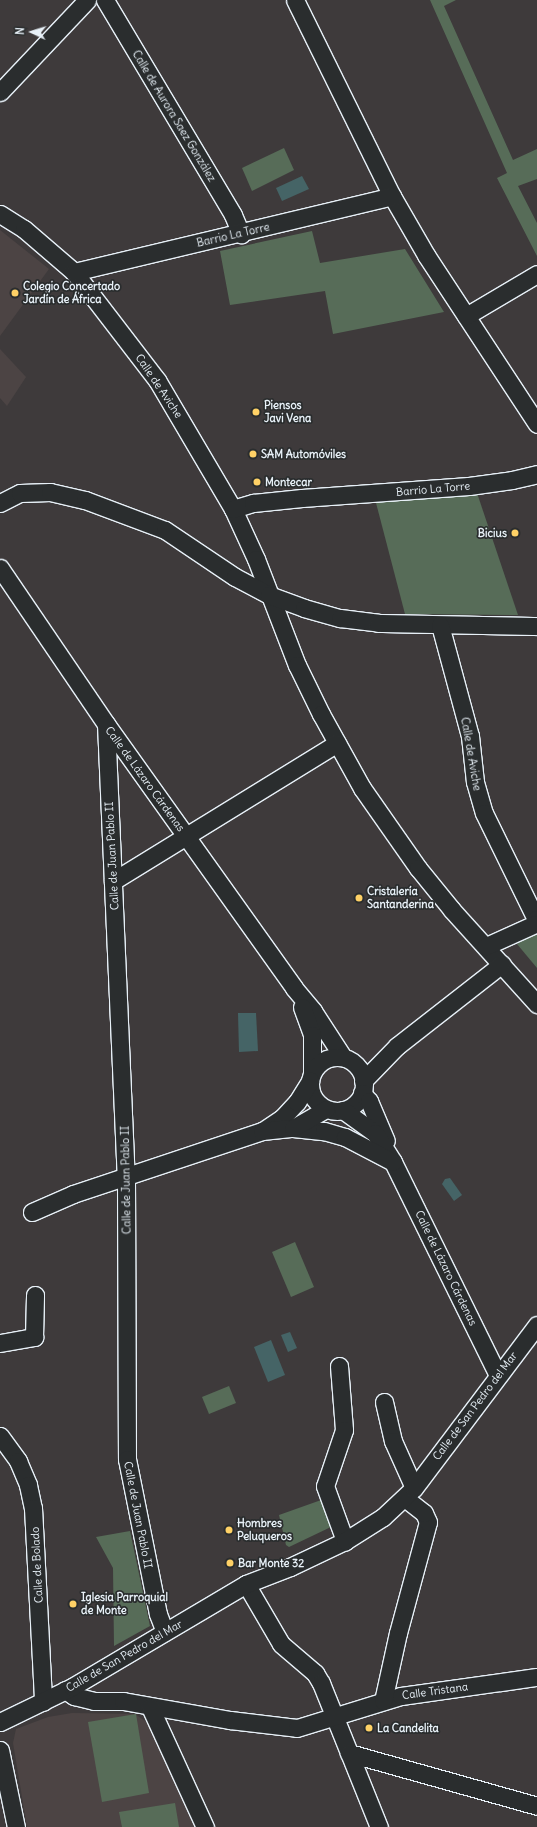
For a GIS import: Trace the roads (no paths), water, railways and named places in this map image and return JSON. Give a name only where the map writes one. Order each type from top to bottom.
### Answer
[{"type":"street","points":[[0,92],[87,0]]},
{"type":"street","name":"Calle de Aurora Saez González","points":[[105,0],[233,215],[241,234]]},
{"type":"street","points":[[295,0],[392,196],[466,316],[537,424]]},
{"type":"street","name":"Barrio La Torre","points":[[74,272],[241,234],[392,196]]},
{"type":"street","name":"Calle de Aviche","points":[[0,214],[24,228],[74,272],[157,380],[233,509],[269,595],[284,636],[337,743],[362,788],[418,868],[452,910],[537,1004]]},
{"type":"street","points":[[466,316],[537,274]]},
{"type":"street","name":"Barrio La Torre","points":[[233,509],[253,503],[302,498],[469,486],[537,474]]},
{"type":"street","points":[[0,503],[20,493],[50,492],[85,500],[165,530],[235,577],[269,595],[304,608],[340,618],[378,623],[537,626]]},
{"type":"street","name":"Calle de Lázaro Cárdenas","points":[[0,568],[106,724],[294,988],[313,1011],[347,1059]]},
{"type":"street","name":"Calle de Aviche","points":[[440,625],[470,736],[475,782],[484,813],[532,896],[536,919],[535,924],[486,946]]},
{"type":"street","name":"Calle de Juan Pablo II","points":[[106,724],[126,1178],[127,1459],[158,1614],[165,1632]]},
{"type":"street","points":[[113,881],[337,743]]},
{"type":"street","points":[[294,1128],[326,1109],[343,1110],[357,1101],[363,1087],[397,1046],[502,964]]},
{"type":"street","name":"Calle de Lázaro Cárdenas","points":[[294,988],[312,1035],[311,1076]]},
{"type":"street","points":[[262,1131],[282,1118],[297,1102],[311,1076],[325,1059],[372,1058],[397,1046]]},
{"type":"street","points":[[347,1059],[358,1067],[363,1087]]},
{"type":"street","points":[[311,1076],[314,1098],[326,1109]]},
{"type":"street","name":"Calle de Lázaro Cárdenas","points":[[363,1087],[380,1125],[393,1162]]},
{"type":"street","name":"Calle de Lázaro Cárdenas","points":[[343,1110],[375,1133],[393,1162],[498,1375]]},
{"type":"street","points":[[32,1212],[73,1194],[126,1178],[262,1131],[294,1128],[324,1132],[344,1137],[393,1162]]},
{"type":"street","points":[[0,1343],[34,1337],[35,1295]]},
{"type":"street","name":"Calle de San Pedro del Mar","points":[[0,1722],[43,1702],[246,1584],[290,1567],[345,1541],[383,1517],[409,1493],[537,1325]]},
{"type":"street","points":[[339,1366],[344,1430],[325,1486],[345,1541]]},
{"type":"street","points":[[383,1701],[398,1632],[427,1534],[428,1522],[424,1513],[409,1493],[393,1441],[384,1402]]},
{"type":"street","name":"Calle de Bolado","points":[[0,1436],[18,1461],[28,1485],[33,1508],[38,1562],[43,1702]]},
{"type":"street","points":[[246,1584],[281,1644],[315,1673],[336,1716],[349,1753],[379,1827]]},
{"type":"street","name":"Calle Tristana","points":[[64,1690],[83,1699],[123,1701],[150,1707],[297,1728],[401,1696],[537,1676]]},
{"type":"street","points":[[150,1707],[205,1827]]},
{"type":"street","points":[[0,1750],[16,1827]]},
{"type":"street","points":[[349,1753],[537,1806]]},
{"type":"water","points":[[302,176],[309,189],[282,201],[276,188]]},
{"type":"water","points":[[238,1013],[256,1013],[258,1051],[239,1052]]},
{"type":"water","points":[[450,1178],[462,1195],[454,1201],[442,1184],[445,1179]]},
{"type":"water","points":[[290,1332],[297,1348],[288,1352],[281,1335]]},
{"type":"water","points":[[271,1340],[285,1375],[268,1382],[254,1347]]},
{"type":"place","name":"Colegio Concertado Jardín de África","points":[[15,293]]},
{"type":"place","name":"Piensos Javi Vena","points":[[256,412]]},
{"type":"place","name":"SAM Automóviles","points":[[253,454]]},
{"type":"place","name":"Montecar","points":[[257,482]]},
{"type":"place","name":"Bicius","points":[[515,533]]},
{"type":"place","name":"Cristalería Santanderina","points":[[359,898]]},
{"type":"place","name":"Hombres Peluqueros","points":[[229,1530]]},
{"type":"place","name":"Bar Monte 32","points":[[230,1563]]},
{"type":"place","name":"Iglesia Parroquial de Monte","points":[[73,1604]]},
{"type":"place","name":"La Candelita","points":[[369,1728]]}]
